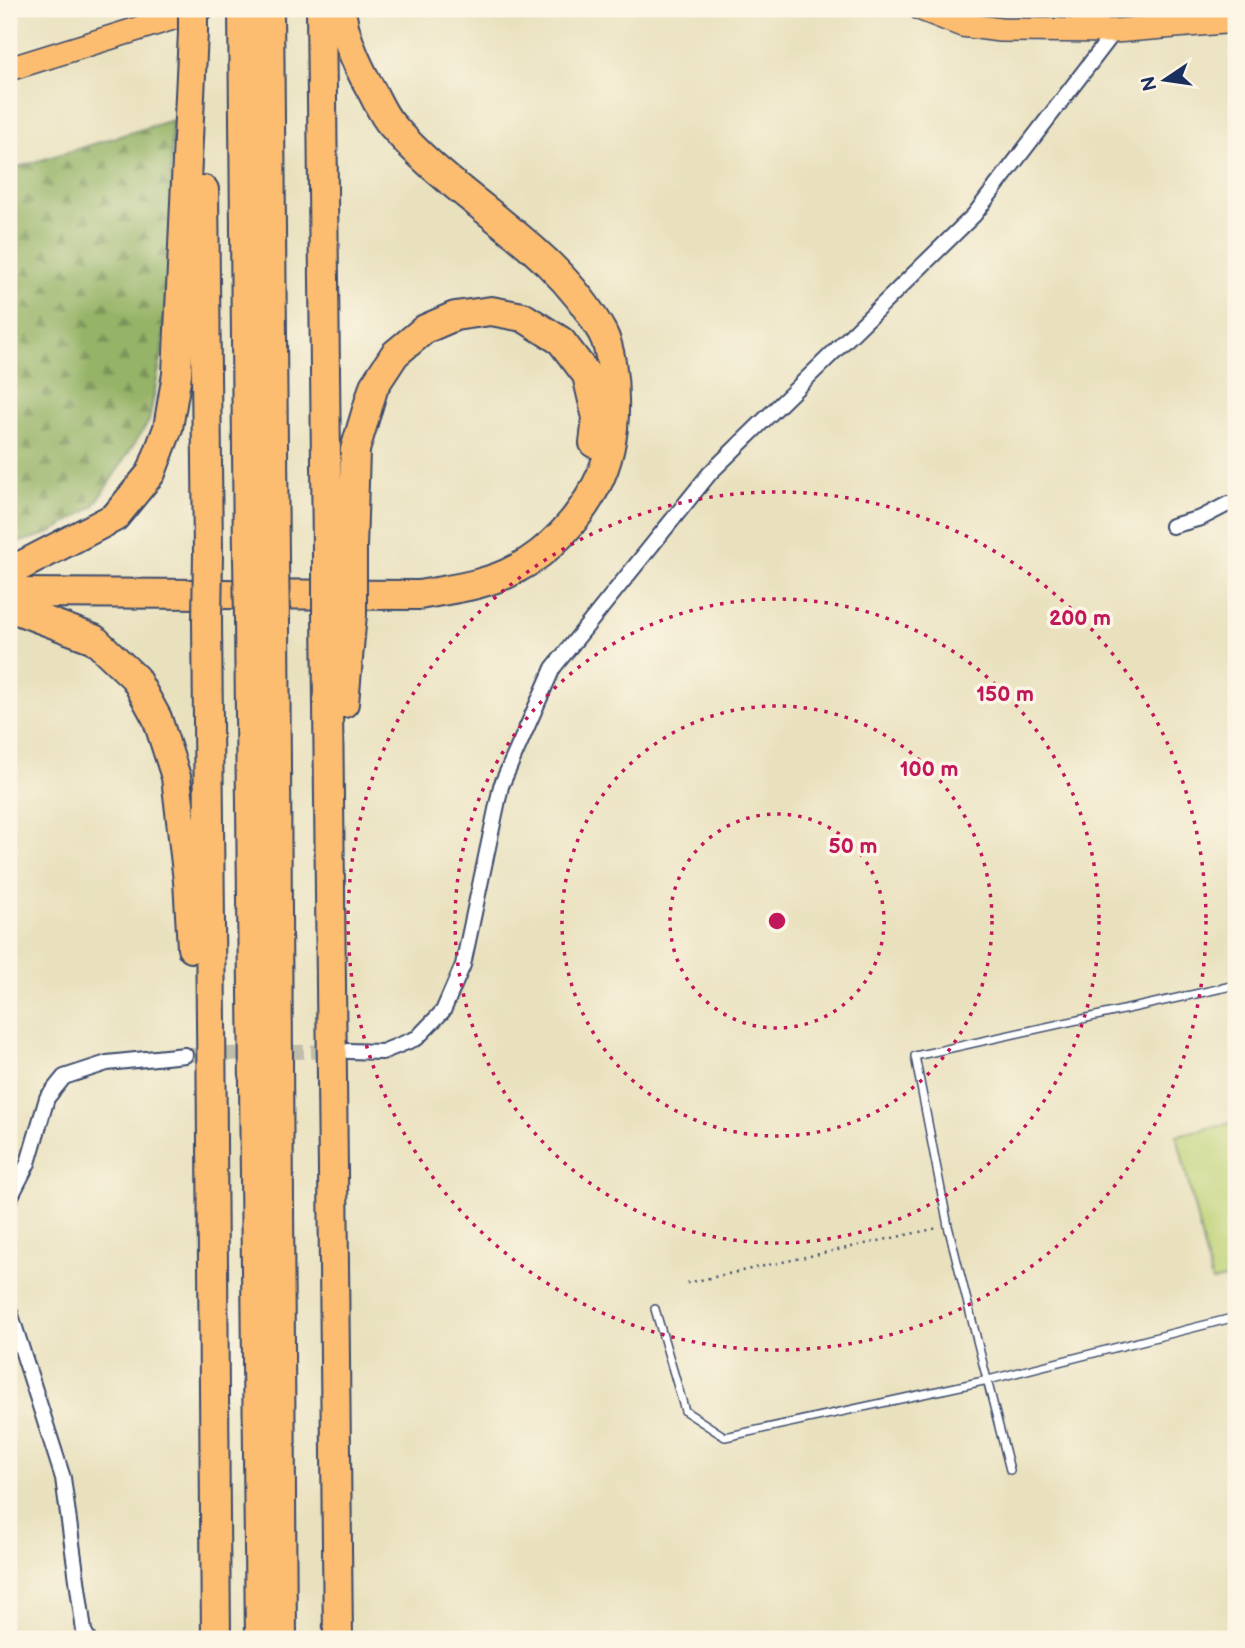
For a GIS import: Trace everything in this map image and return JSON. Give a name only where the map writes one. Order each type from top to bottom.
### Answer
[{"type":"highway","points":[[321,9],[339,550],[329,866],[338,1639]]},
{"type":"highway","points":[[9,593],[419,595],[471,586],[516,570],[557,540],[585,506],[602,473],[615,428],[614,380],[603,334],[574,290],[538,253],[435,170],[390,123],[358,68],[343,25],[341,9]]},
{"type":"highway","points":[[256,15],[262,621],[282,1639]]},
{"type":"highway","points":[[9,573],[116,517],[151,473],[168,428],[177,374],[199,18]]},
{"type":"highway","points":[[199,18],[208,553],[216,1639]]},
{"type":"highway","points":[[9,573],[413,581],[468,571],[507,558],[547,531],[577,496],[592,462],[597,418],[587,375],[561,341],[523,317],[491,311],[455,316],[425,329],[395,354],[374,386],[355,450],[339,550]]},
{"type":"highway","points":[[9,607],[94,639],[135,678],[157,718],[176,777],[188,881],[216,1362]]},
{"type":"highway","points":[[260,1639],[262,621]]},
{"type":"main road","points":[[921,9],[962,25],[1000,30],[1115,31],[1236,21]]},
{"type":"main road","points":[[9,68],[199,18]]},
{"type":"street","points":[[348,1051],[382,1052],[417,1038],[443,1011],[463,965],[502,786],[553,668],[710,472],[974,215],[1115,31]]},
{"type":"street","points":[[1172,526],[1201,518],[1228,504],[1236,504]]},
{"type":"street","points":[[9,1200],[28,1163],[47,1098],[64,1077],[107,1063],[185,1055]]},
{"type":"street","points":[[9,1309],[63,1478],[84,1630],[88,1639]]},
{"type":"lane","points":[[1010,1470],[948,1226],[915,1056],[1236,985]]},
{"type":"lane","points":[[655,1309],[685,1411],[725,1437],[988,1380],[1236,1317]]},
{"type":"path","points":[[687,1283],[948,1226]]},
{"type":"green space","points":[[172,120],[170,251],[162,352],[149,421],[93,507],[48,534],[9,545],[9,170]]},
{"type":"green space","points":[[1236,1122],[1236,1276],[1212,1282],[1177,1135]]},
{"type":"tunnel","points":[[185,1055],[336,1051]]}]
